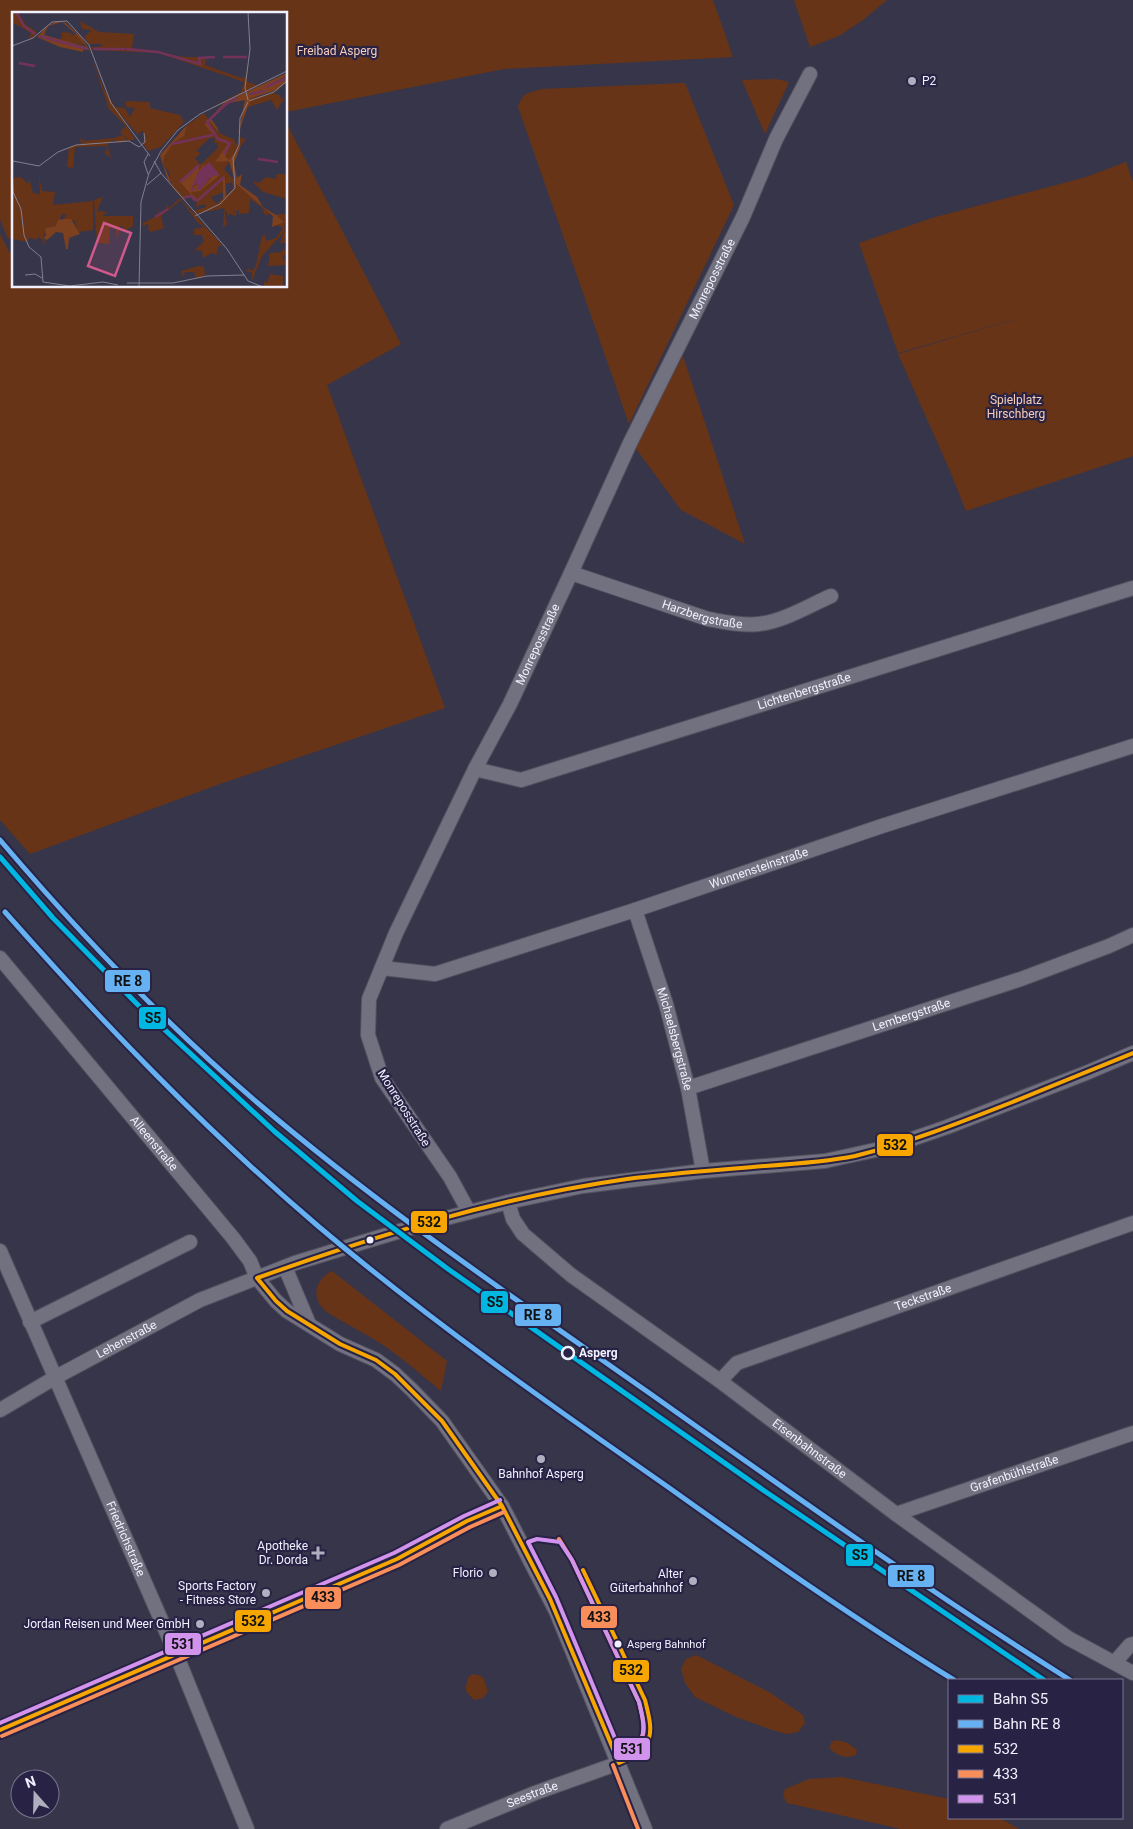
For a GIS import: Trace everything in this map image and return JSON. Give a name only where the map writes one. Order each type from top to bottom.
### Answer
[{"type":"street","name":"Monreposstraße","points":[[469,1212],[450,1178],[382,1078],[368,1035],[369,999],[396,933],[475,769],[510,704],[572,573],[630,443],[743,217],[776,139],[810,74]]},
{"type":"street","name":"Harzbergstraße","points":[[572,573],[708,619],[731,624],[759,624],[777,619],[831,596]]},
{"type":"street","name":"Lichtenbergstraße","points":[[475,769],[521,780],[1133,588]]},
{"type":"street","name":"Wunnensteinstraße","points":[[382,968],[435,974],[635,910],[882,826],[1133,746]]},
{"type":"street","name":"Michaelsbergstraße","points":[[635,910],[666,1004],[688,1088],[703,1170]]},
{"type":"street","name":"Lembergstraße","points":[[688,1088],[1021,979],[1133,935]]},
{"type":"street","name":"Alleenstraße","points":[[0,958],[233,1238],[250,1261],[257,1278],[276,1301],[287,1311],[340,1344],[376,1360],[395,1374],[442,1421],[502,1506],[556,1611],[645,1829]]},
{"type":"street","name":"Lehenstraße","points":[[0,1410],[56,1377],[200,1300],[286,1267],[379,1237],[508,1202],[583,1186],[703,1170],[825,1161],[888,1147],[947,1127],[1133,1053]]},
{"type":"street","name":"Eisenbahnstraße","points":[[508,1202],[513,1219],[523,1234],[571,1275],[720,1381],[896,1514],[1068,1638],[1133,1673]]},
{"type":"street","name":"Teckstraße","points":[[720,1381],[737,1362],[1133,1223]]},
{"type":"street","points":[[30,1322],[190,1242]]},
{"type":"street","name":"Friedrichstraße","points":[[0,1251],[176,1654],[247,1829]]},
{"type":"street","points":[[286,1267],[309,1324]]},
{"type":"street","name":"Grafenbühlstraße","points":[[896,1514],[1133,1433]]},
{"type":"street","points":[[0,1730],[397,1559],[502,1506]]},
{"type":"street","points":[[1115,1662],[1133,1644]]},
{"type":"street","name":"Seestraße","points":[[447,1829],[535,1793],[619,1763]]},
{"type":"green space","name":"Freibad Asperg","points":[[0,0],[713,0],[733,57],[504,69],[288,112],[288,12],[12,12],[12,237],[8,239],[0,220]]},
{"type":"green space","points":[[794,0],[887,0],[863,20],[839,36],[810,47]]},
{"type":"green space","points":[[776,79],[789,82],[765,134],[742,80]]},
{"type":"green space","points":[[685,83],[734,205],[629,424],[518,107],[524,96],[530,92],[542,89]]},
{"type":"green space","points":[[288,126],[401,344],[327,385],[445,708],[217,785],[30,854],[0,820],[0,234],[10,253],[12,252],[12,288],[288,288]]},
{"type":"green space","name":"Spielplatz Hirschberg","points":[[1126,162],[1133,182],[1133,456],[966,511],[898,354],[1040,312],[898,353],[859,243],[932,218],[1086,177]]},
{"type":"green space","points":[[683,356],[745,544],[681,510],[634,446]]},
{"type":"green space","points":[[332,1271],[447,1361],[441,1391],[389,1349],[331,1315],[323,1308],[317,1298],[318,1284]]},
{"type":"green space","points":[[696,1655],[769,1692],[803,1715],[805,1723],[798,1732],[787,1734],[736,1717],[695,1697],[685,1683],[681,1669],[686,1659]]},
{"type":"green space","points":[[474,1674],[483,1677],[488,1691],[483,1698],[475,1700],[466,1690],[469,1676]]},
{"type":"green space","points":[[837,1740],[848,1743],[857,1750],[856,1755],[845,1757],[830,1749],[831,1742]]},
{"type":"green space","points":[[842,1777],[948,1799],[948,1819],[1002,1819],[1019,1829],[901,1829],[787,1803],[783,1796],[785,1789],[809,1779]]},
{"type":"rail line","name":"S5","points":[[0,857],[53,918],[137,1004],[274,1131],[357,1201],[448,1269],[766,1492],[1043,1679]]},
{"type":"transit line","points":[[0,840],[92,944],[190,1042],[259,1104],[352,1180],[497,1286],[803,1501],[962,1610],[1068,1679]]},
{"type":"transit line","points":[[5,912],[117,1035],[195,1114],[276,1189],[360,1261],[490,1361],[739,1537],[881,1634],[952,1679]]},
{"type":"transit line","name":"532","points":[[619,1763],[550,1599],[502,1506],[442,1421],[395,1374],[376,1360],[340,1344],[287,1311],[257,1278],[348,1247],[440,1219],[533,1196],[627,1179],[810,1163],[855,1156],[914,1139],[953,1125],[1133,1053]]},
{"type":"transit line","name":"531","points":[[0,1723],[394,1553],[464,1516],[500,1500]]},
{"type":"transit line","name":"532","points":[[0,1730],[397,1559],[467,1521],[502,1506]]},
{"type":"transit line","name":"433","points":[[2,1736],[399,1565],[470,1527],[504,1512]]},
{"type":"transit line","name":"531","points":[[537,1539],[560,1542],[572,1560],[639,1702],[643,1719],[641,1740],[631,1750],[622,1755],[556,1597],[528,1542],[537,1539]]},
{"type":"transit line","name":"433","points":[[559,1539],[572,1560],[639,1702],[644,1730],[642,1736],[634,1747],[616,1757]]},
{"type":"transit line","name":"532","points":[[583,1570],[645,1700],[650,1722],[649,1739],[645,1745],[640,1751],[619,1763]]},
{"type":"transit line","name":"433","points":[[613,1765],[638,1829]]},
{"type":"place","name":"P2","points":[[912,81]]},
{"type":"place","name":"Asperg","points":[[568,1353]]},
{"type":"place","name":"Bahnhof Asperg","points":[[541,1459]]},
{"type":"place","name":"Apotheke Dr. Dorda","points":[[318,1553]]},
{"type":"place","name":"Florio","points":[[493,1573]]},
{"type":"place","name":"Alter Güterbahnhof","points":[[693,1581]]},
{"type":"place","name":"Sports Factory - Fitness Store","points":[[266,1593]]},
{"type":"place","name":"Jordan Reisen und Meer GmbH","points":[[200,1624]]},
{"type":"place","name":"Asperg Bahnhof","points":[[618,1644]]}]
